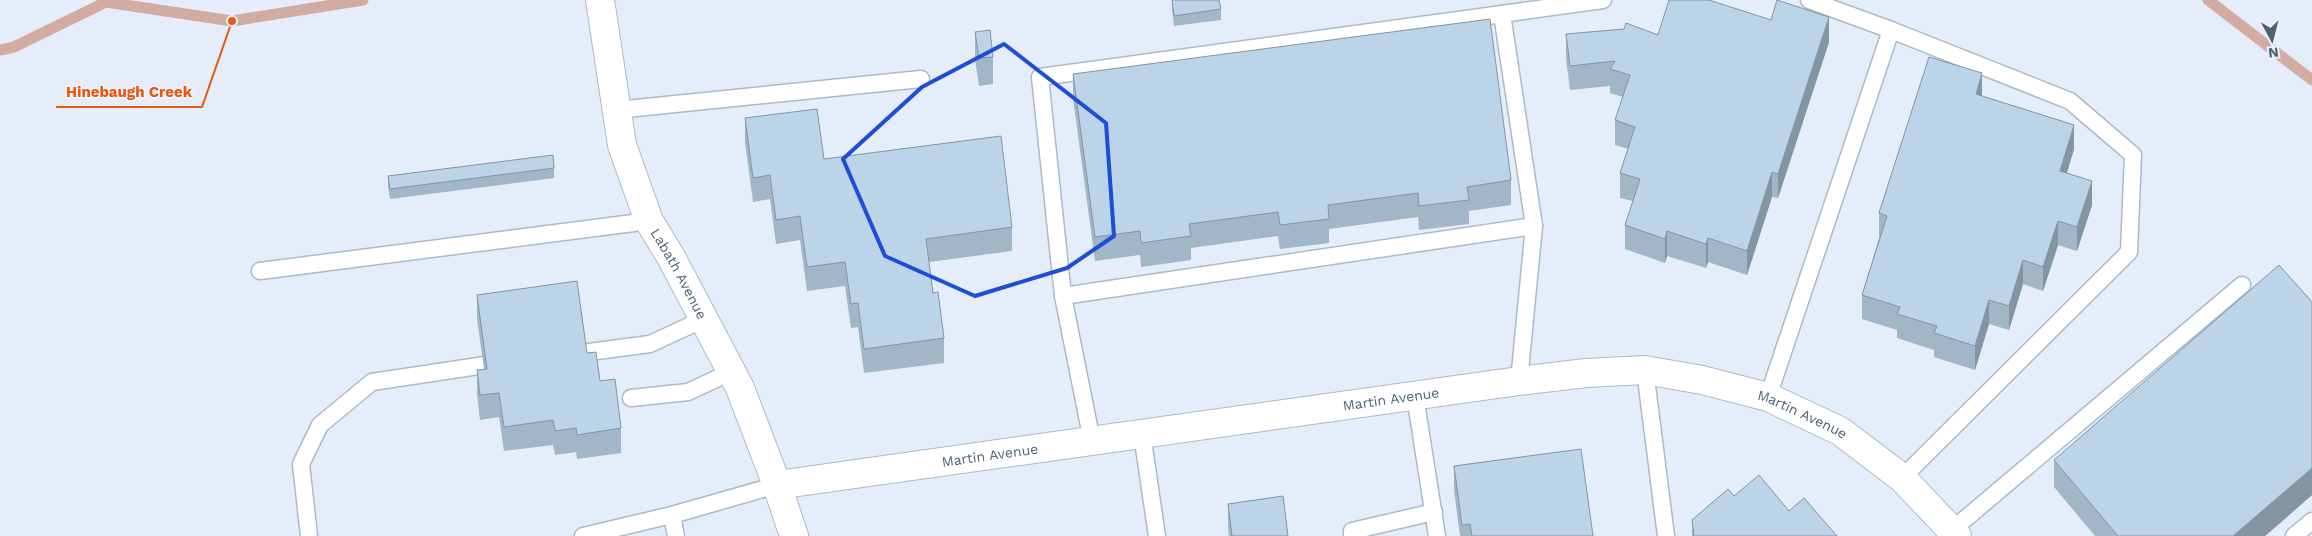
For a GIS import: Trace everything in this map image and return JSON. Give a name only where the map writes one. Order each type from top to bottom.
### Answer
[{"type":"street","name":"Labath Avenue","points":[[601,6],[622,145],[648,221],[671,257],[740,388],[777,485],[794,536]]},
{"type":"street","name":"Martin Avenue","points":[[777,485],[1519,381],[1586,373],[1646,370],[1702,380],[1768,397],[1840,431],[1902,478],[1954,533]]},
{"type":"lane","points":[[1092,441],[1063,296],[1040,77],[1603,0]]},
{"type":"lane","points":[[1809,0],[1891,30],[2070,101],[2133,156],[2129,252],[1902,478]]},
{"type":"lane","points":[[1502,14],[1534,226],[1519,381]]},
{"type":"lane","points":[[1768,397],[1891,30]]},
{"type":"lane","points":[[616,110],[921,78]]},
{"type":"lane","points":[[260,271],[648,221]]},
{"type":"lane","points":[[1063,296],[1534,226]]},
{"type":"lane","points":[[1954,533],[2242,285]]},
{"type":"lane","points":[[547,357],[650,344],[704,319]]},
{"type":"lane","points":[[309,536],[301,464],[320,425],[372,382],[520,360]]},
{"type":"lane","points":[[1646,370],[1666,536]]},
{"type":"lane","points":[[630,398],[688,392],[731,372]]},
{"type":"lane","points":[[1415,396],[1437,536]]},
{"type":"lane","points":[[1142,434],[1157,536]]},
{"type":"lane","points":[[583,536],[672,515],[777,485]]},
{"type":"lane","points":[[1352,536],[1352,531],[1434,512]]},
{"type":"lane","points":[[672,515],[676,536]]},
{"type":"lane","points":[[2294,536],[2312,521]]},
{"type":"highlighted area","points":[[1004,44],[1106,123],[1114,236],[1067,268],[975,296],[885,256],[843,159],[922,87]]},
{"type":"building","points":[[1172,0],[1219,0],[1221,9],[1174,16]]},
{"type":"building","points":[[1669,0],[1709,0],[1771,20],[1777,0],[1829,17],[1778,174],[1772,172],[1747,251],[1708,238],[1706,244],[1667,231],[1665,239],[1625,225],[1640,179],[1620,173],[1635,127],[1615,120],[1630,75],[1610,69],[1615,61],[1570,66],[1566,34],[1624,29],[1626,23],[1658,35]]},
{"type":"building","points":[[1490,19],[1511,180],[1467,187],[1469,200],[1419,206],[1418,193],[1328,205],[1329,219],[1280,225],[1278,212],[1189,224],[1191,236],[1141,243],[1140,231],[1095,237],[1073,74]]},
{"type":"building","points":[[990,30],[993,57],[979,58],[975,32]]},
{"type":"building","points":[[1929,57],[1982,73],[1976,94],[2074,125],[2060,171],[2092,181],[2077,227],[2058,221],[2043,267],[2023,260],[2009,306],[1989,300],[1975,346],[1934,333],[1937,326],[1897,314],[1900,307],[1862,295],[1887,216],[1879,213]]},
{"type":"building","points":[[817,109],[824,159],[1001,136],[1012,227],[926,239],[933,293],[938,292],[944,338],[864,349],[858,303],[851,304],[845,262],[807,267],[800,216],[776,220],[770,175],[753,178],[745,118]]},
{"type":"building","points":[[553,155],[554,168],[390,189],[388,176]]},
{"type":"building","points":[[2279,265],[2312,302],[2312,468],[2233,536],[2118,536],[2054,460]]},
{"type":"building","points":[[577,281],[587,353],[596,352],[600,381],[615,379],[621,428],[577,435],[576,428],[555,431],[553,420],[504,427],[499,393],[480,395],[477,370],[487,369],[477,295]]},
{"type":"building","points":[[1581,449],[1593,536],[1472,536],[1470,524],[1462,525],[1454,466]]},
{"type":"building","points":[[1759,475],[1789,511],[1804,498],[1837,536],[1694,536],[1692,520],[1728,489],[1734,496]]},
{"type":"building","points":[[1283,496],[1288,536],[1232,536],[1228,504]]},
{"type":"waterway","points":[[0,50],[14,47],[106,2],[232,21],[363,0]]},
{"type":"waterway","points":[[2208,0],[2312,80]]},
{"type":"place","name":"Hinebaugh Creek","points":[[232,21]]}]
